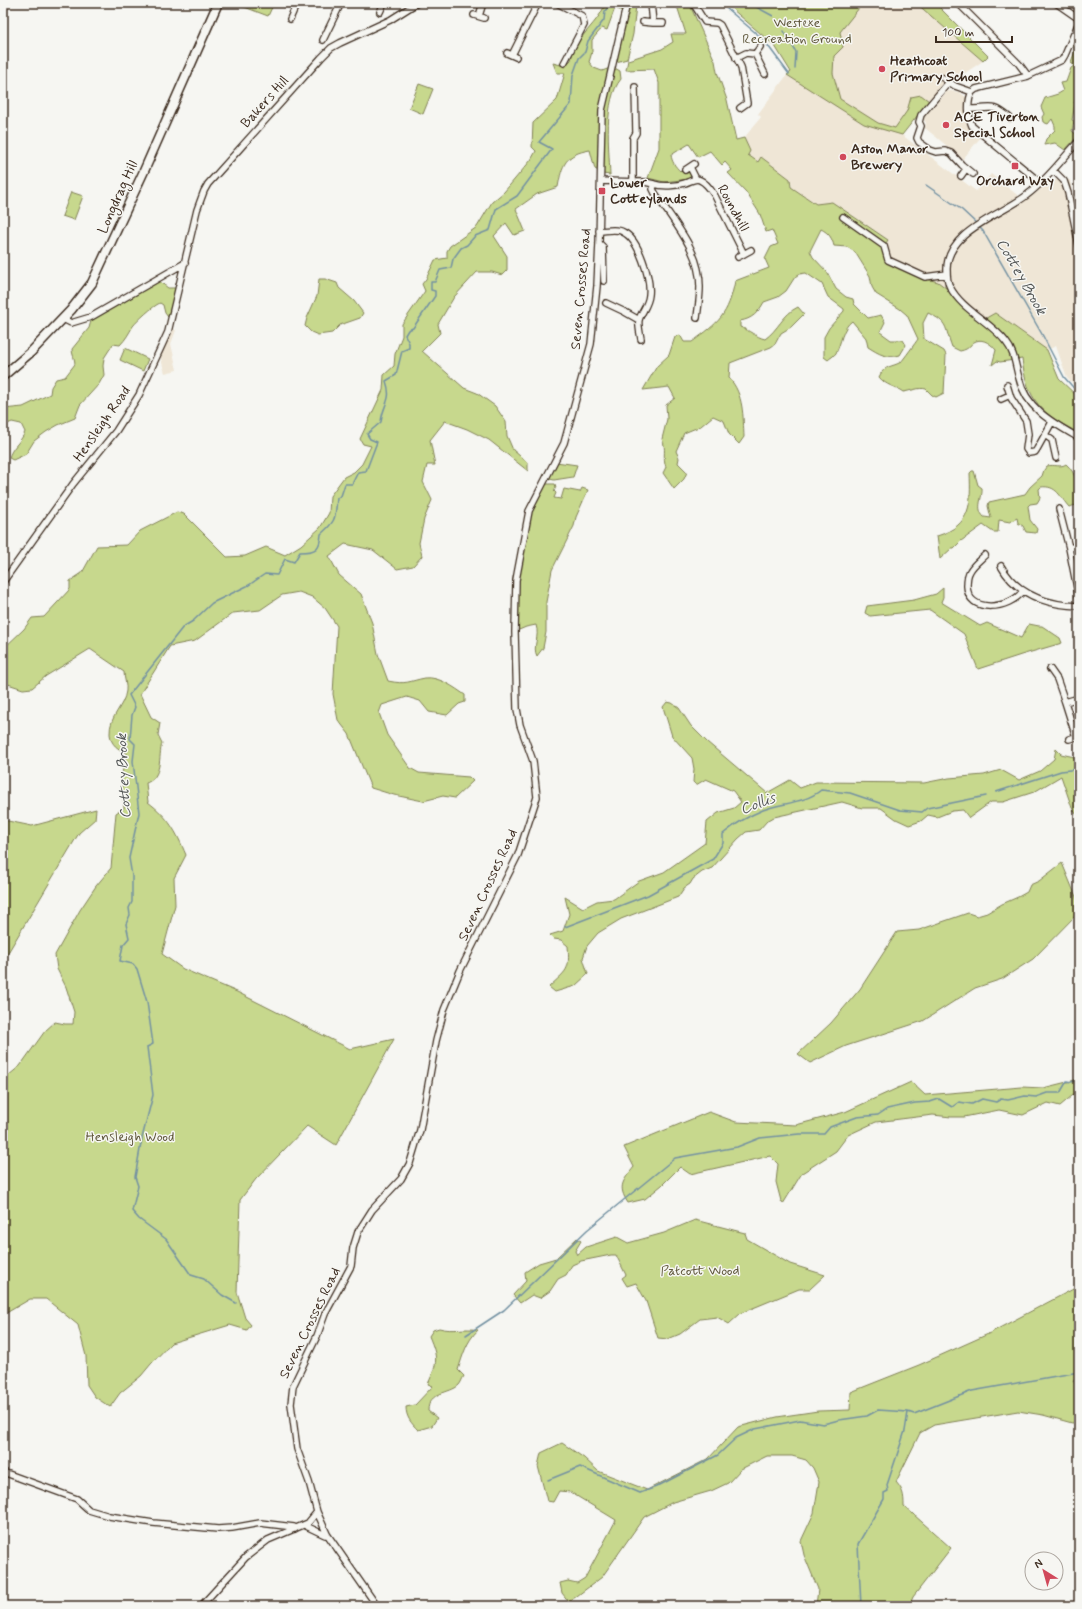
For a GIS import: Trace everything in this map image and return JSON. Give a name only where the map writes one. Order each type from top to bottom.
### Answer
[{"type":"main road","name":"Longdrag Hill","points":[[3,376],[31,352],[63,319],[87,291],[105,256],[218,3]]},
{"type":"street","points":[[290,20],[297,3]]},
{"type":"street","points":[[327,37],[341,3]]},
{"type":"street","points":[[380,12],[384,3]]},
{"type":"street","name":"Bakers Hill","points":[[185,263],[197,210],[208,184],[331,48],[390,20],[417,3]]},
{"type":"street","points":[[479,16],[484,3]]},
{"type":"street","points":[[512,55],[538,3]]},
{"type":"street","points":[[558,3],[582,16],[584,22],[584,25],[567,60]]},
{"type":"street","name":"Seven Crosses Road","points":[[377,1606],[327,1534],[317,1512],[309,1482],[295,1442],[291,1404],[293,1386],[317,1336],[325,1314],[351,1266],[353,1248],[358,1232],[372,1210],[401,1178],[410,1163],[420,1130],[436,1041],[444,1010],[460,971],[518,855],[536,797],[533,761],[520,725],[517,709],[515,640],[516,580],[529,511],[564,443],[591,344],[597,286],[602,110],[627,3]]},
{"type":"street","points":[[651,3],[653,23]]},
{"type":"street","points":[[693,3],[705,22],[717,23],[720,25],[742,71],[747,103]]},
{"type":"street","points":[[958,3],[1019,64],[1028,76]]},
{"type":"street","points":[[1056,3],[1079,19]]},
{"type":"street","points":[[643,22],[663,24]]},
{"type":"street","points":[[1041,183],[976,131],[970,120],[969,100],[972,92],[976,89],[1009,82],[1028,76],[1046,69],[1064,58],[1079,23]]},
{"type":"street","points":[[755,54],[760,47]]},
{"type":"street","points":[[736,58],[746,53],[755,54]]},
{"type":"street","points":[[755,54],[765,74]]},
{"type":"street","points":[[943,78],[955,86],[972,92]]},
{"type":"street","points":[[948,82],[923,111],[919,119],[921,126],[917,135],[919,142],[933,152],[948,151],[974,174]]},
{"type":"street","points":[[633,182],[633,138],[636,133],[635,87]]},
{"type":"street","points":[[747,103],[753,106]]},
{"type":"street","points":[[740,108],[747,103]]},
{"type":"street","points":[[970,109],[993,107],[1000,110],[1010,118]]},
{"type":"street","points":[[1079,141],[1041,183],[1018,202],[963,236],[951,250],[946,265],[949,284],[956,296],[1001,334],[1012,350],[1019,380],[1023,392],[1028,400],[1038,411],[1052,422],[1079,438]]},
{"type":"street","name":"Roundhill","points":[[689,167],[696,179]]},
{"type":"street","points":[[961,176],[966,168]]},
{"type":"street","points":[[1053,170],[1064,181],[1079,245]]},
{"type":"street","name":"Roundhill","points":[[654,184],[663,186],[674,185],[686,183],[696,179],[704,182],[715,196],[741,255],[751,250]]},
{"type":"street","points":[[601,181],[645,182],[654,184],[653,190],[684,235],[694,258],[698,271],[700,287],[696,315]]},
{"type":"street","points":[[843,217],[884,246],[888,260],[925,277],[947,274]]},
{"type":"street","points":[[599,231],[623,231],[630,238],[641,258],[649,281],[650,295],[639,320],[641,339]]},
{"type":"street","points":[[599,243],[604,247],[604,281]]},
{"type":"street","points":[[63,319],[71,324],[91,317],[185,263]]},
{"type":"street","name":"Hensleigh Road","points":[[3,582],[73,484],[116,431],[139,395],[168,332],[185,263]]},
{"type":"street","points":[[606,303],[639,320]]},
{"type":"street","points":[[1007,385],[1010,395],[1026,421],[1028,434],[1026,448],[1029,453],[1035,452],[1052,422]]},
{"type":"street","points":[[1001,399],[1010,395]]},
{"type":"street","points":[[1045,435],[1052,440],[1056,458]]},
{"type":"street","points":[[1059,510],[1069,548],[1079,598]]},
{"type":"street","points":[[1069,548],[1079,546]]},
{"type":"street","points":[[985,555],[971,569],[968,575],[967,589],[972,600],[982,605],[1000,605],[1015,600],[1023,591]]},
{"type":"street","points":[[1001,566],[1010,580],[1023,591],[1041,600],[1063,605],[1079,606]]},
{"type":"street","points":[[1050,669],[1057,679],[1077,736],[1069,739]]},
{"type":"street","points":[[1065,702],[1079,698]]},
{"type":"street","points":[[3,1472],[77,1499],[89,1510],[109,1516],[152,1523],[218,1529],[260,1523],[294,1528]]},
{"type":"street","points":[[201,1606],[246,1557],[268,1540],[294,1528],[305,1525],[317,1512]]},
{"type":"street","points":[[305,1525],[325,1536],[327,1534]]},
{"type":"shaded area","points":[[860,3],[916,3],[983,61],[956,79],[947,79],[902,135],[976,191],[991,174],[1021,198],[1028,199],[1053,180],[1070,180],[1079,234],[1079,389],[1067,378],[1056,346],[1047,350],[995,313],[981,321],[956,301],[946,288],[888,260],[884,246],[888,240],[832,202],[816,204],[791,187],[792,185],[790,183],[790,179],[761,157],[758,162],[748,155],[750,150],[744,138],[761,117],[758,114],[787,75],[837,32]]},
{"type":"shaded area","name":"ACE Tiverton Special School","points":[[946,92],[959,92],[966,97],[966,122],[971,130],[980,138],[963,159],[925,128],[926,123],[923,118]]},
{"type":"shaded area","points":[[172,329],[176,330],[171,344],[177,370],[165,373],[160,356]]},
{"type":"green space","points":[[234,3],[274,3],[268,16]]},
{"type":"green space","name":"Hensleigh Wood","points":[[602,3],[641,3],[636,5],[633,34],[627,59],[616,62],[627,13],[615,8],[607,30],[602,28],[592,40],[592,52],[589,62],[594,68],[602,71],[613,67],[620,71],[621,79],[615,88],[609,112],[608,138],[610,175],[603,174],[595,169],[590,150],[575,154],[570,158],[563,167],[558,187],[537,194],[516,209],[525,231],[514,235],[506,223],[494,236],[507,256],[507,270],[502,275],[492,272],[477,272],[454,297],[438,324],[440,333],[422,351],[464,388],[477,393],[495,406],[506,422],[507,436],[513,450],[528,463],[528,471],[489,440],[467,429],[445,421],[430,440],[435,465],[427,465],[423,482],[432,500],[424,519],[419,543],[422,556],[413,566],[397,569],[373,550],[345,544],[329,556],[339,575],[361,594],[372,623],[378,654],[388,681],[404,683],[425,678],[436,679],[446,683],[465,695],[465,702],[459,704],[447,715],[429,712],[420,701],[407,697],[382,705],[379,713],[387,735],[410,768],[419,773],[469,777],[473,781],[455,798],[443,796],[423,801],[394,795],[371,788],[349,734],[338,720],[333,694],[337,626],[325,608],[312,597],[299,592],[282,595],[260,610],[233,613],[195,641],[170,646],[140,694],[151,717],[160,723],[158,735],[162,743],[159,766],[155,776],[146,783],[148,802],[167,819],[179,839],[186,855],[174,878],[175,905],[162,954],[183,969],[237,992],[350,1049],[394,1039],[336,1145],[307,1126],[256,1179],[240,1200],[237,1292],[245,1318],[251,1325],[247,1330],[230,1325],[171,1343],[141,1376],[120,1393],[110,1407],[95,1397],[87,1385],[86,1356],[78,1325],[46,1299],[30,1299],[3,1315],[3,1080],[20,1066],[45,1031],[55,1022],[73,1024],[74,1012],[66,987],[57,969],[55,955],[80,910],[96,886],[111,868],[116,813],[124,808],[121,777],[127,753],[113,744],[110,728],[125,697],[126,684],[124,672],[90,649],[46,676],[32,688],[23,689],[8,684],[3,692],[3,649],[24,629],[32,618],[44,617],[70,589],[70,581],[82,573],[97,546],[127,545],[140,531],[177,512],[184,514],[227,557],[245,556],[266,547],[285,555],[301,545],[320,528],[329,513],[330,496],[344,477],[354,472],[362,464],[371,446],[363,444],[360,439],[383,390],[384,375],[394,366],[395,354],[402,336],[402,324],[425,291],[422,284],[435,260],[447,258],[447,251],[450,246],[477,227],[492,202],[504,192],[531,160],[536,151],[532,147],[533,123],[557,100],[565,73],[557,73],[553,63],[565,66],[571,60],[576,45],[601,13],[604,7]]},
{"type":"green space","points":[[689,3],[715,61],[717,72],[727,100],[736,140],[744,138],[750,151],[748,155],[758,162],[761,157],[790,179],[791,187],[816,204],[832,202],[888,240],[884,246],[888,260],[927,279],[938,282],[946,288],[956,301],[981,321],[995,313],[1047,350],[1059,379],[1079,398],[1079,433],[1055,419],[1038,405],[1028,386],[1022,359],[1000,362],[997,361],[992,365],[996,350],[990,344],[982,340],[976,341],[968,348],[960,351],[952,347],[943,323],[935,316],[928,313],[923,323],[924,339],[944,351],[946,355],[944,393],[936,397],[926,389],[903,392],[885,382],[879,377],[883,370],[901,362],[918,339],[907,315],[876,294],[872,287],[870,276],[855,252],[847,247],[834,246],[830,236],[821,229],[810,251],[813,257],[827,272],[836,289],[846,297],[853,299],[854,304],[868,318],[881,315],[885,322],[880,332],[891,340],[903,340],[906,345],[900,355],[887,356],[880,354],[868,347],[866,338],[852,321],[844,332],[836,353],[828,360],[824,357],[824,337],[844,309],[828,297],[822,284],[806,273],[799,274],[795,277],[786,291],[778,297],[764,302],[757,312],[751,317],[740,321],[740,327],[765,339],[793,310],[798,307],[804,314],[791,327],[781,333],[775,344],[771,347],[730,363],[729,378],[738,391],[742,406],[744,437],[739,444],[729,434],[724,421],[713,416],[701,426],[684,433],[676,451],[679,458],[678,463],[687,472],[684,479],[674,489],[663,473],[666,467],[662,439],[667,419],[666,405],[675,398],[669,387],[643,390],[657,366],[669,355],[675,337],[680,335],[684,342],[692,342],[716,323],[729,302],[735,281],[769,268],[765,259],[771,247],[778,244],[772,230],[766,232],[760,214],[746,192],[728,173],[732,170],[725,162],[722,165],[710,151],[698,157],[689,144],[671,155],[674,164],[680,171],[682,169],[686,174],[689,172],[691,175],[689,179],[664,182],[648,178],[659,148],[659,83],[654,69],[626,70],[628,60],[662,49],[673,42],[671,34],[686,34],[677,6]]},
{"type":"green space","name":"Westexe Recreation Ground","points":[[727,3],[863,3],[840,32],[843,47],[834,56],[833,73],[840,99],[878,123],[895,128],[907,111],[911,97],[921,95],[929,101],[902,135],[864,124],[787,75],[791,72],[775,46]]},
{"type":"green space","points":[[916,3],[935,3],[988,56],[983,61]]},
{"type":"green space","points":[[1079,34],[1079,89],[1074,103],[1072,120],[1074,121],[1072,131],[1078,136],[1065,150],[1055,143],[1044,145],[1046,139],[1055,130],[1055,126],[1052,119],[1048,124],[1043,122],[1042,117],[1044,114],[1041,107],[1045,98],[1063,91],[1060,83],[1066,82],[1071,68],[1074,66],[1071,62],[1075,51],[1074,46]]},
{"type":"green space","points":[[419,84],[433,89],[423,114],[409,108]]},
{"type":"green space","points":[[71,192],[83,196],[74,220],[62,216]]},
{"type":"green space","points":[[319,279],[325,279],[337,283],[339,288],[354,301],[363,313],[360,318],[340,325],[332,333],[318,335],[311,332],[305,326],[317,296]]},
{"type":"green space","points":[[159,281],[168,288],[176,288],[168,317],[165,313],[163,305],[160,303],[146,313],[133,326],[120,345],[113,344],[104,358],[104,375],[99,384],[80,405],[75,418],[46,432],[34,441],[26,454],[13,460],[9,458],[10,454],[25,432],[21,424],[12,422],[3,426],[3,409],[23,407],[50,394],[51,387],[56,379],[65,377],[75,364],[72,349],[89,328],[91,321]]},
{"type":"green space","points":[[125,348],[148,359],[143,371],[120,360]]},
{"type":"green space","points":[[556,462],[577,465],[573,477],[554,480],[550,479],[549,477]]},
{"type":"green space","points":[[1066,464],[1073,472],[1077,482],[1079,502],[1076,505],[1069,507],[1058,492],[1051,488],[1041,487],[1039,489],[1040,498],[1037,503],[1030,504],[1028,506],[1030,520],[1037,529],[1036,533],[1026,532],[1023,526],[1018,523],[1017,518],[1010,522],[999,520],[998,532],[993,532],[983,525],[940,559],[937,536],[957,526],[967,512],[970,494],[970,473],[972,471],[974,471],[978,485],[982,488],[980,507],[981,514],[984,517],[991,518],[988,506],[989,502],[1025,494],[1042,476],[1047,466],[1062,466]]},
{"type":"green space","points":[[555,484],[556,487],[554,491],[556,493],[554,498],[561,499],[564,489],[580,492],[582,488],[588,490],[576,517],[574,526],[552,570],[546,602],[546,632],[543,648],[537,656],[535,649],[537,634],[536,625],[519,630],[518,628],[517,589],[530,513],[545,485]]},
{"type":"green space","points":[[943,588],[943,597],[941,602],[980,626],[987,623],[1021,638],[1029,624],[1042,626],[1060,638],[1062,643],[978,669],[964,634],[930,610],[870,616],[865,613],[867,606],[914,600],[936,594]]},
{"type":"green space","points":[[667,702],[672,703],[679,708],[691,726],[707,742],[767,793],[790,780],[800,788],[816,782],[924,783],[949,778],[984,775],[1001,770],[1019,780],[1040,771],[1054,759],[1056,749],[1061,754],[1079,758],[1079,818],[1072,808],[1061,776],[1034,792],[1003,802],[991,802],[969,818],[963,810],[952,811],[937,817],[928,815],[921,821],[909,825],[896,819],[881,808],[862,808],[842,802],[774,817],[767,821],[759,830],[746,832],[712,868],[702,872],[693,879],[678,897],[621,919],[598,933],[587,946],[583,958],[588,974],[575,986],[555,992],[549,987],[566,970],[568,965],[568,946],[561,940],[554,939],[550,935],[563,931],[569,914],[565,897],[583,908],[597,901],[614,899],[639,881],[664,872],[705,843],[707,822],[718,813],[734,808],[741,802],[733,791],[706,779],[696,785],[693,782],[694,769],[692,758],[672,736],[663,707]]},
{"type":"green space","points":[[96,809],[95,819],[79,833],[3,961],[3,820],[32,826]]},
{"type":"green space","points":[[1062,863],[1079,904],[1079,912],[1033,959],[1002,979],[975,988],[923,1021],[846,1046],[810,1063],[798,1054],[831,1023],[860,989],[897,932],[919,930],[968,913],[977,916],[987,913],[1027,892],[1030,885],[1039,881]]},
{"type":"green space","points":[[1079,1079],[1079,1090],[1060,1106],[1048,1103],[1023,1115],[999,1110],[964,1117],[933,1115],[876,1122],[848,1135],[836,1151],[802,1173],[783,1204],[776,1182],[778,1164],[770,1156],[690,1174],[680,1167],[645,1199],[628,1203],[622,1188],[624,1180],[634,1167],[624,1147],[709,1112],[736,1122],[796,1125],[845,1112],[911,1082],[925,1095],[1022,1087],[1043,1088]]},
{"type":"green space","name":"Patcott Wood","points":[[695,1220],[745,1233],[747,1239],[790,1264],[825,1275],[810,1289],[799,1289],[741,1313],[729,1324],[717,1317],[700,1319],[680,1334],[668,1339],[658,1338],[646,1301],[636,1283],[627,1286],[622,1278],[626,1275],[616,1255],[581,1261],[572,1265],[566,1275],[558,1279],[550,1291],[540,1298],[532,1295],[520,1303],[513,1295],[526,1281],[525,1272],[539,1263],[556,1258],[577,1238],[581,1241],[575,1251],[577,1255],[586,1247],[617,1237],[628,1243],[664,1233]]},
{"type":"green space","points":[[1079,1286],[1079,1378],[1073,1380],[1079,1391],[1079,1422],[1072,1423],[1043,1415],[1018,1411],[934,1425],[920,1433],[896,1482],[903,1493],[904,1506],[951,1548],[913,1597],[909,1606],[816,1606],[818,1589],[804,1555],[801,1541],[814,1513],[819,1482],[813,1468],[806,1460],[792,1456],[767,1456],[741,1469],[728,1483],[711,1491],[673,1502],[644,1517],[602,1577],[569,1602],[562,1593],[560,1583],[568,1581],[577,1583],[585,1578],[616,1520],[570,1492],[559,1491],[553,1502],[547,1501],[538,1466],[541,1453],[562,1443],[584,1458],[598,1471],[647,1490],[708,1459],[738,1427],[777,1417],[818,1411],[850,1410],[851,1392],[919,1365],[986,1335]]},
{"type":"green space","points":[[439,1328],[449,1330],[478,1330],[465,1349],[458,1370],[464,1376],[459,1385],[435,1396],[429,1405],[428,1411],[437,1418],[432,1426],[418,1430],[409,1420],[406,1407],[415,1405],[433,1386],[428,1384],[434,1370],[436,1360],[429,1336],[433,1330]]},
{"type":"waterway","name":"Cottey Brook","points":[[236,1303],[222,1295],[204,1279],[191,1275],[166,1239],[139,1219],[132,1211],[138,1186],[135,1177],[142,1138],[153,1095],[147,1047],[153,1044],[147,1002],[137,969],[133,964],[120,961],[123,945],[129,938],[126,924],[130,915],[129,908],[132,902],[132,876],[129,858],[139,813],[133,761],[135,744],[130,739],[132,715],[135,707],[129,695],[183,627],[193,621],[212,603],[249,585],[265,574],[277,575],[285,559],[294,562],[300,552],[316,549],[320,543],[321,534],[333,522],[337,498],[341,496],[345,484],[352,484],[358,472],[366,471],[377,442],[370,439],[367,434],[381,422],[388,398],[386,381],[396,375],[402,351],[409,348],[409,343],[405,335],[408,330],[413,328],[435,296],[435,291],[431,290],[431,282],[435,282],[440,270],[451,268],[453,259],[461,248],[467,245],[475,236],[490,230],[496,209],[517,196],[552,149],[539,142],[571,104],[573,75],[579,58],[585,52],[588,41],[604,20],[605,11],[612,3]]},
{"type":"waterway","name":"Cottey Brook","points":[[720,3],[763,39],[789,74]]},
{"type":"waterway","points":[[749,3],[773,16]]},
{"type":"waterway","points":[[784,31],[796,52],[795,69]]},
{"type":"waterway","name":"Cottey Brook","points":[[926,185],[962,210],[977,224]]},
{"type":"waterway","name":"Cottey Brook","points":[[979,227],[983,231],[1043,336],[1064,377],[1079,394]]},
{"type":"waterway","name":"Collis","points":[[996,792],[1061,771],[1079,769]]},
{"type":"waterway","name":"Collis","points":[[565,927],[648,895],[713,859],[723,843],[723,834],[742,820],[763,810],[808,798],[821,790],[850,793],[900,810],[922,812],[927,808],[986,796]]},
{"type":"waterway","points":[[466,1335],[504,1310],[587,1230],[675,1158],[737,1147],[760,1138],[799,1134],[824,1134],[830,1127],[857,1117],[878,1115],[887,1109],[915,1103],[930,1102],[939,1099],[952,1107],[959,1102],[972,1104],[982,1099],[996,1102],[1001,1099],[1008,1100],[1025,1096],[1036,1097],[1047,1093],[1060,1093],[1067,1081],[1071,1082],[1079,1080]]},
{"type":"waterway","points":[[548,1480],[580,1467],[640,1493],[656,1487],[718,1455],[736,1438],[755,1429],[800,1420],[823,1424],[867,1416],[878,1410],[908,1412],[914,1414],[972,1391],[1079,1372]]},
{"type":"waterway","points":[[861,1606],[858,1544],[884,1499],[884,1493],[888,1491],[887,1485],[905,1431],[908,1412]]},
{"type":"place","name":"Heathcoat Primary School","points":[[882,69]]},
{"type":"place","name":"ACE Tiverton Special School","points":[[946,125]]},
{"type":"place","name":"Aston Manor Brewery","points":[[843,157]]},
{"type":"place","name":"Orchard Way","points":[[1015,166]]},
{"type":"place","name":"Lower Cotteylands","points":[[602,191]]}]
